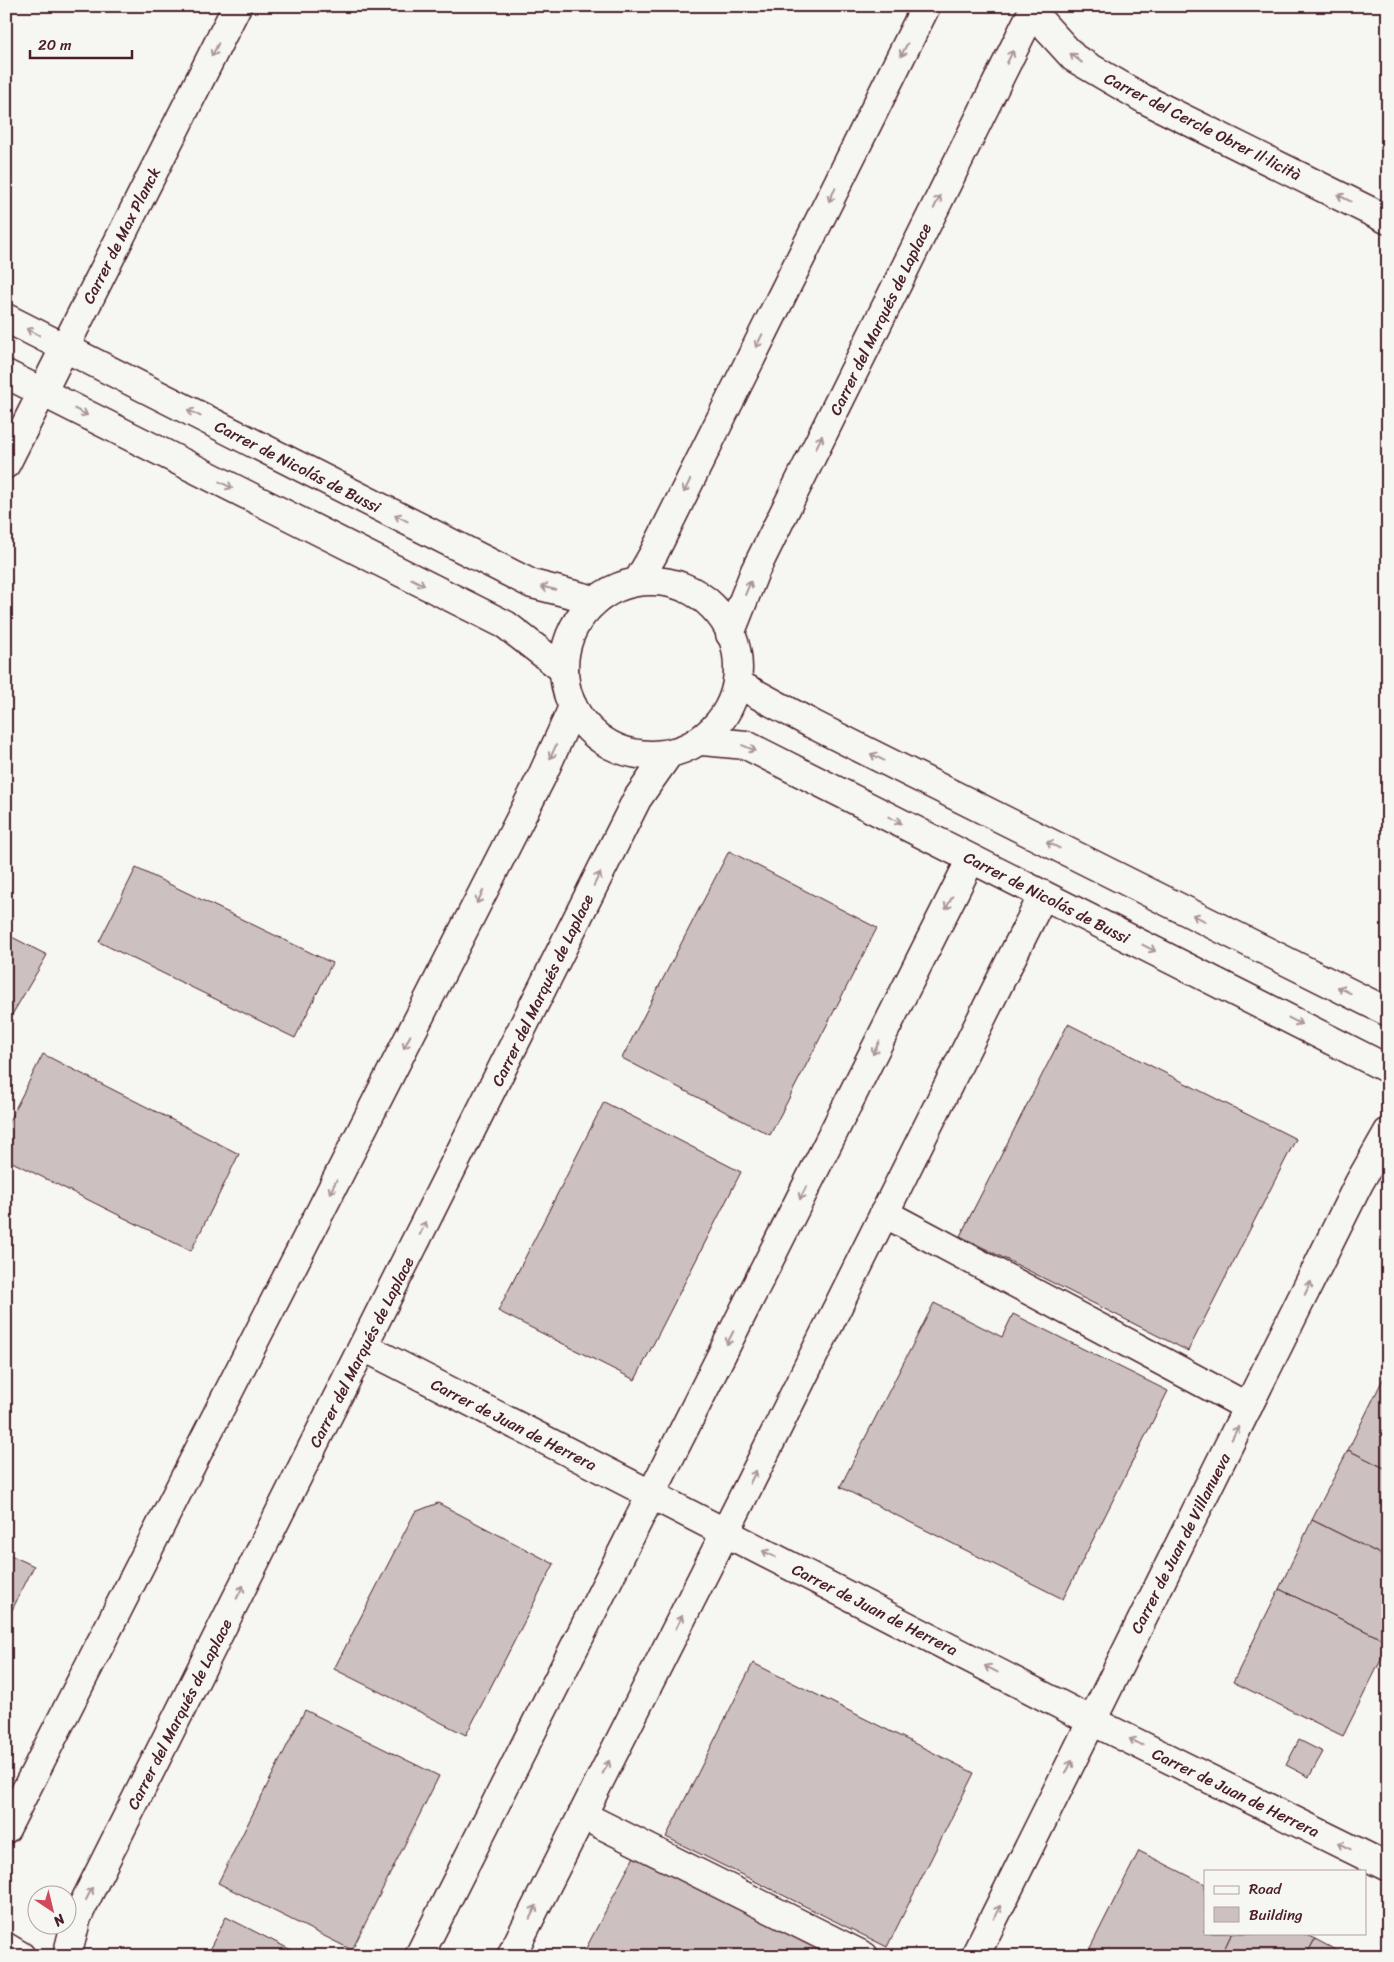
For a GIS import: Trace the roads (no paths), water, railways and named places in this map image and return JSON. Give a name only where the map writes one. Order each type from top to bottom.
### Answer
[{"type":"street","name":"Carrer de Max Planck","points":[[6,464],[237,6]]},
{"type":"street","points":[[638,581],[654,553],[926,6]]},
{"type":"street","name":"Carrer del Cercle Obrer Il·licità","points":[[1033,9],[1074,58],[1144,99],[1388,220]]},
{"type":"street","name":"Carrer del Marqués de Laplace","points":[[730,634],[755,571],[1033,9]]},
{"type":"street","name":"Carrer de Nicolás de Bussi","points":[[6,318],[532,584],[595,600]]},
{"type":"street","points":[[6,374],[506,625],[564,670]]},
{"type":"street","points":[[638,581],[667,582],[698,593],[724,618],[738,654],[738,684],[728,712],[702,740],[668,755],[636,755],[611,748],[579,719],[565,689],[564,654],[573,626],[595,600],[638,581]]},
{"type":"street","points":[[738,684],[820,728],[1388,1012]]},
{"type":"street","points":[[6,1829],[541,778],[573,707]]},
{"type":"street","name":"Carrer de Nicolás de Bussi","points":[[702,740],[746,745],[1388,1069]]},
{"type":"street","name":"Carrer del Marqués de Laplace","points":[[67,1956],[77,1917],[625,823],[638,799],[668,755]]},
{"type":"street","points":[[419,1956],[971,859]]},
{"type":"street","points":[[511,1956],[1043,895]]},
{"type":"street","name":"Carrer de Juan de Villanueva","points":[[975,1956],[1359,1182],[1388,1132]]},
{"type":"street","points":[[884,1213],[1248,1407]]},
{"type":"street","name":"Carrer de Juan de Herrera","points":[[364,1347],[1092,1721],[1388,1868]]},
{"type":"street","points":[[582,1816],[864,1956]]},
{"type":"street","points":[[6,1947],[21,1956]]}]
